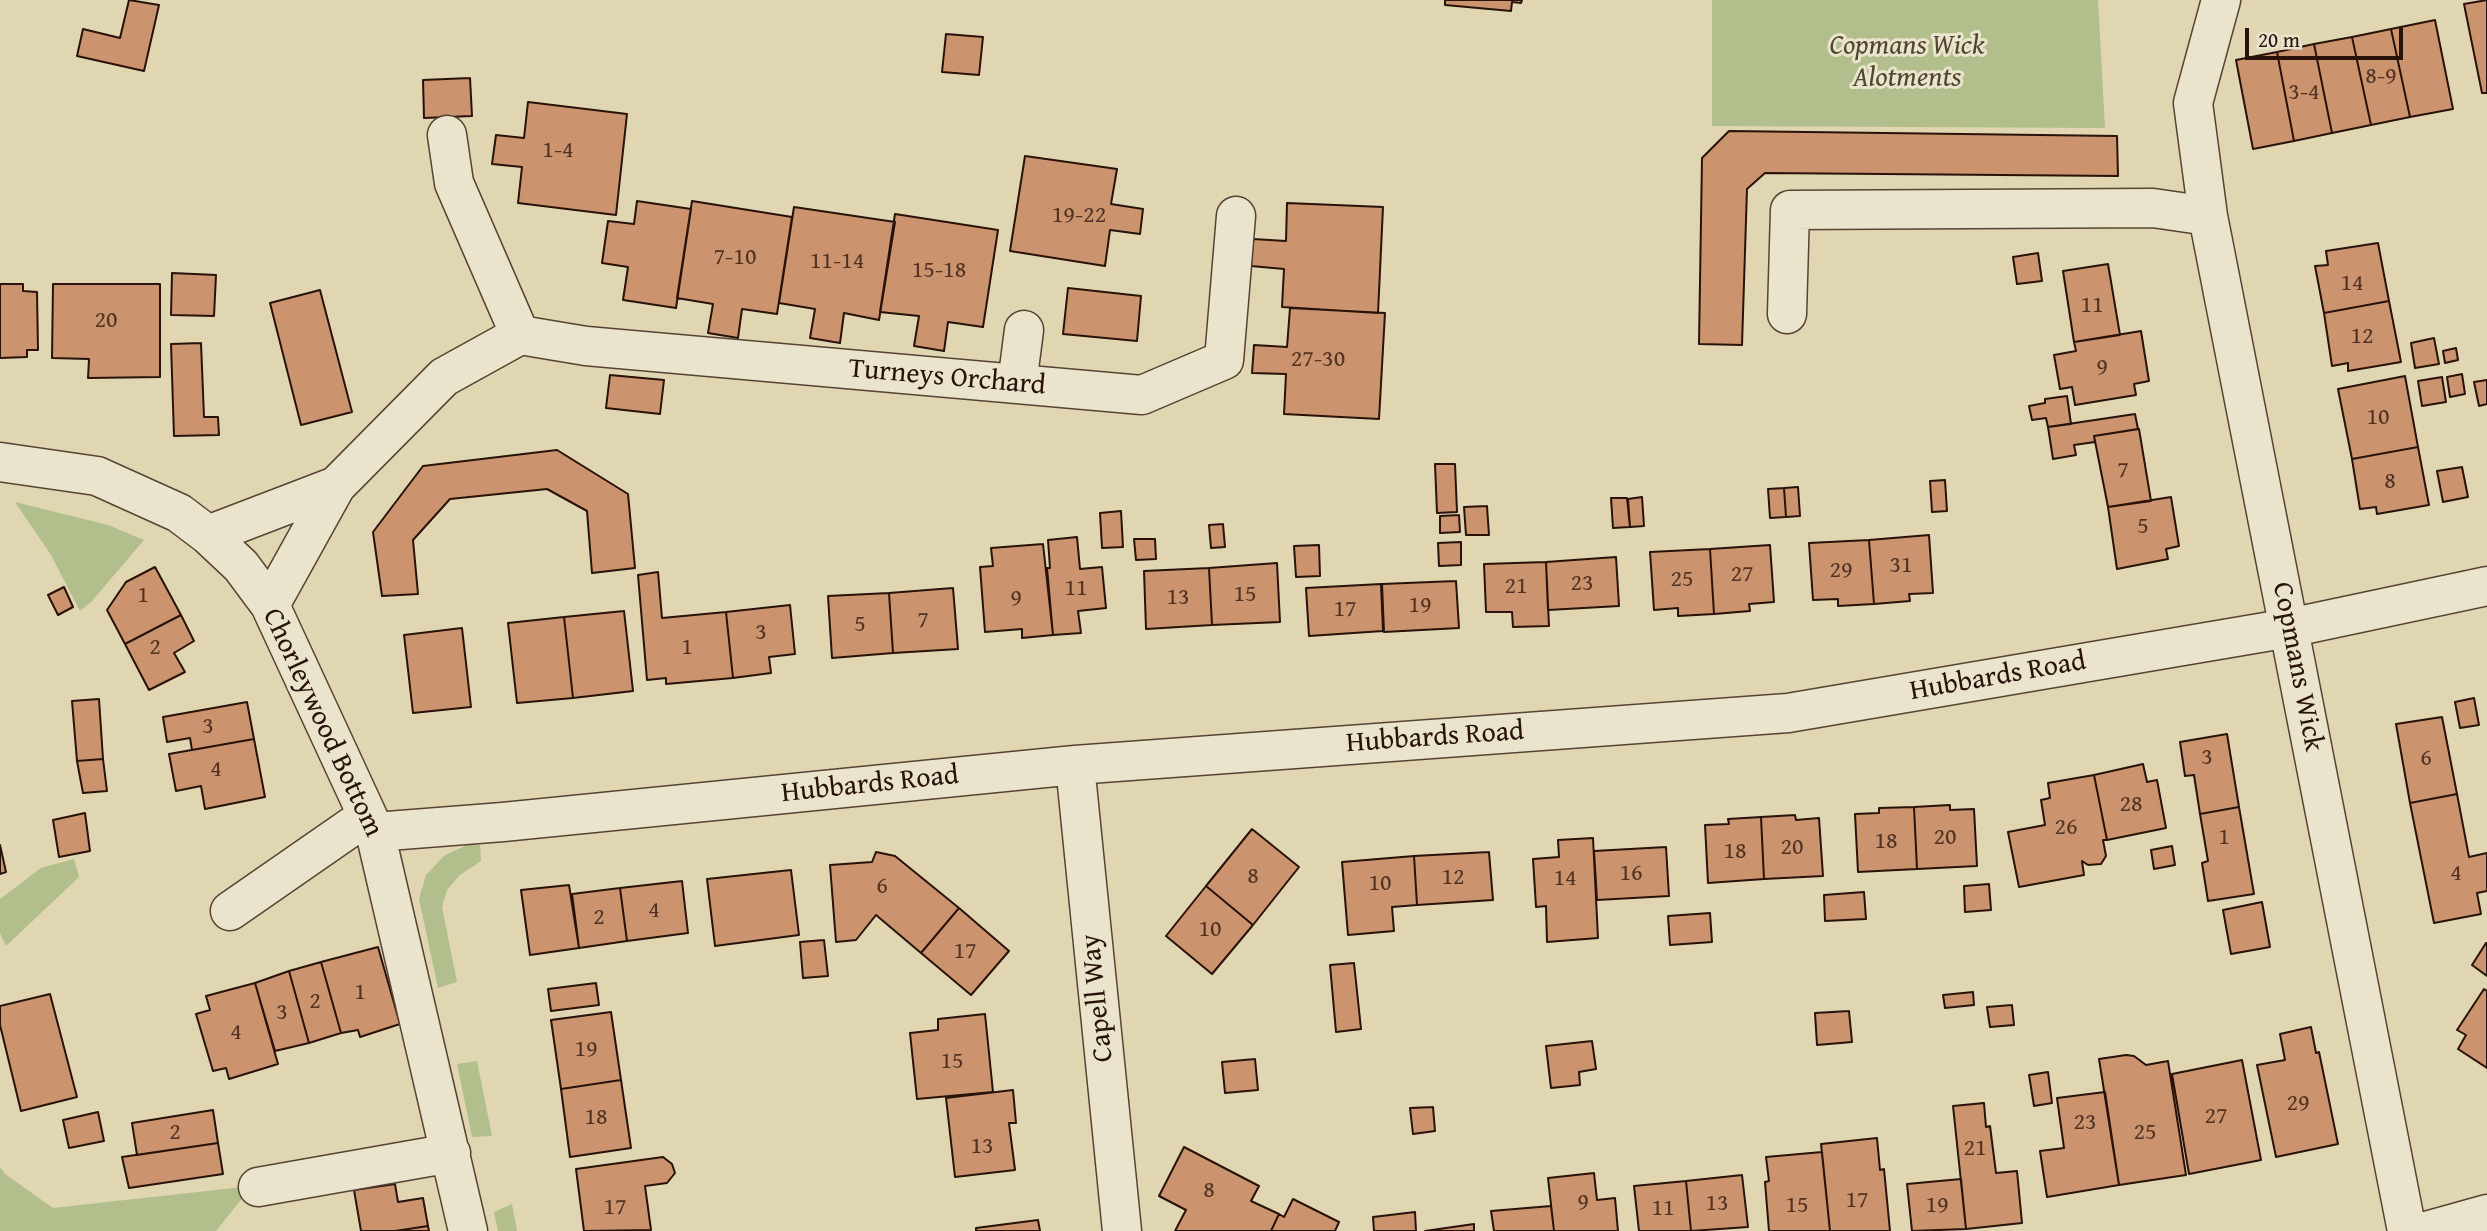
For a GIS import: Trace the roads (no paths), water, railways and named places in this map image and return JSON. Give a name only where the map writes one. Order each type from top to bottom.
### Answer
[{"type":"street","name":"Copmans Wick","points":[[2221,0],[2193,103],[2208,216],[2407,1231]]},
{"type":"street","points":[[270,605],[336,486],[444,377],[520,335],[454,183],[447,135]]},
{"type":"street","points":[[1787,314],[1790,210],[2153,208],[2208,216]]},
{"type":"street","name":"Turneys Orchard","points":[[520,335],[586,346],[1142,395],[1224,360],[1236,216]]},
{"type":"street","points":[[1017,384],[1024,330]]},
{"type":"street","name":"Chorleywood Bottom","points":[[0,461],[97,476],[179,513],[208,535],[241,566],[270,605],[371,824],[468,1231]]},
{"type":"street","points":[[208,535],[336,486]]},
{"type":"street","name":"Hubbards Road","points":[[371,824],[503,822],[1075,765],[1788,713],[2289,628],[2487,586]]},
{"type":"street","name":"Capell Way","points":[[1075,765],[1122,1231]]},
{"type":"street","points":[[230,911],[371,824]]},
{"type":"street","points":[[258,1187],[451,1153]]},
{"type":"street","points":[[2426,1231],[2487,1214]]},
{"type":"park label","name":"Copmans Wick Alotments","points":[[1907,63]]}]
